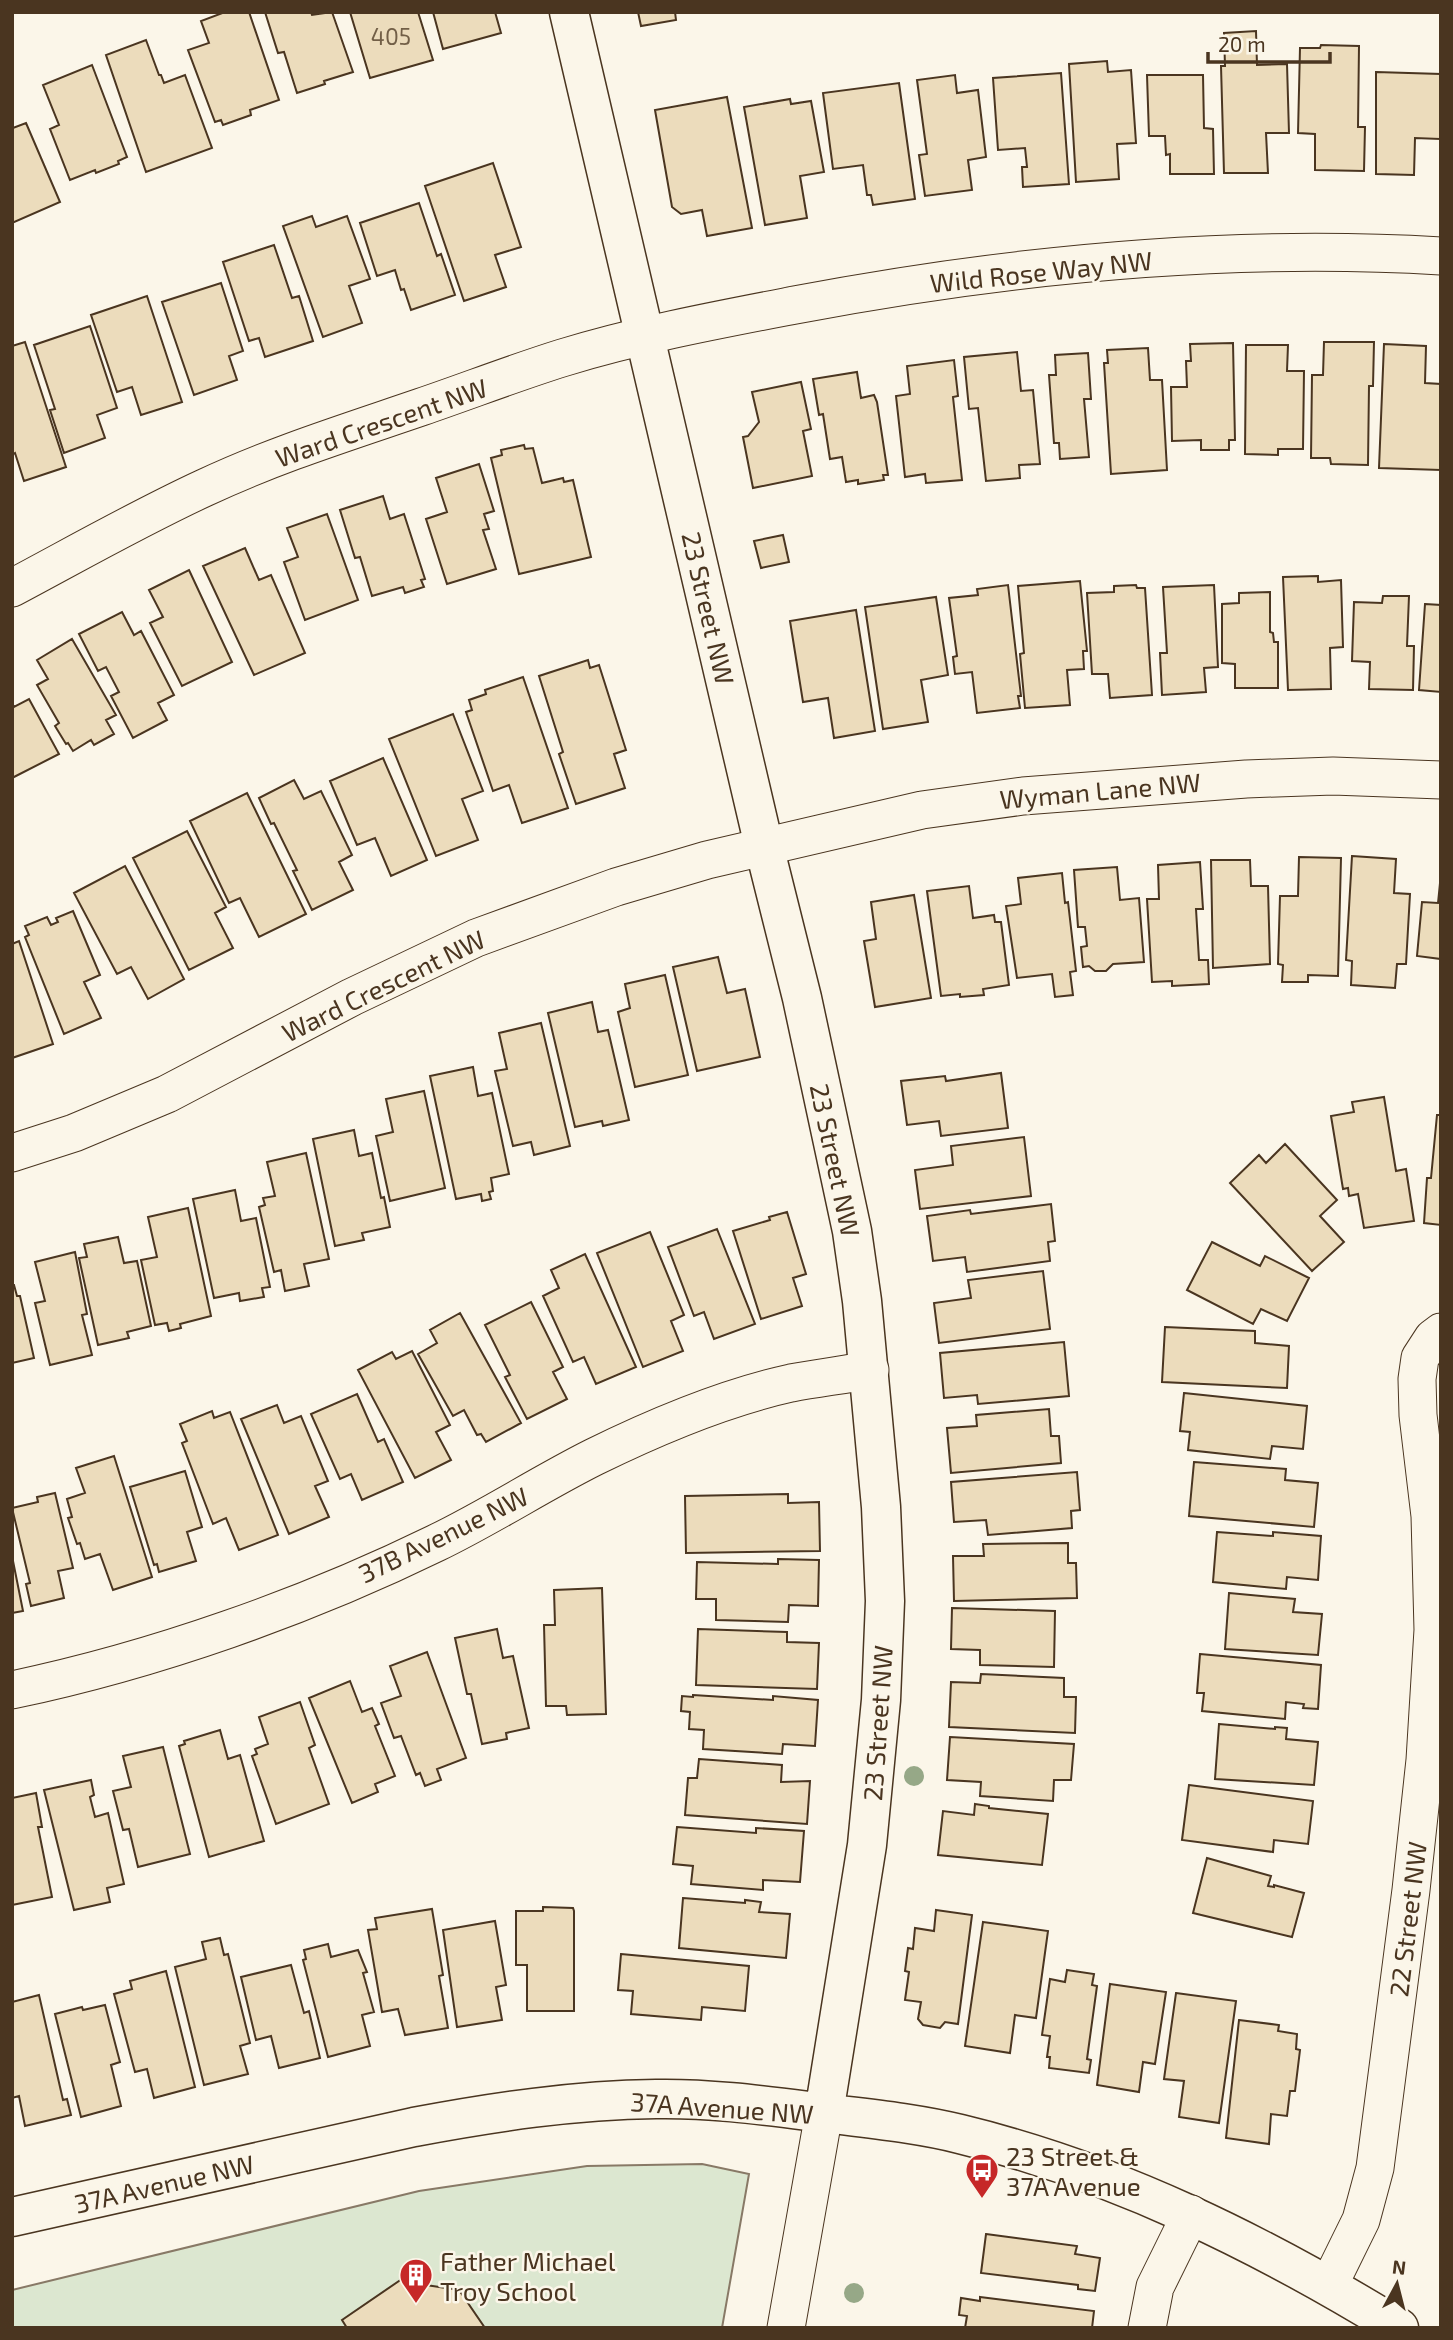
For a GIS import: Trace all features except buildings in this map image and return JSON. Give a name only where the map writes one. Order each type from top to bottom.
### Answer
[{"type":"street","name":"23 Street NW","points":[[569,12],[802,998],[852,1231],[870,1370],[882,1520],[885,1601],[881,1700],[867,1845],[786,2328]]},
{"type":"street","name":"Wild Rose Way NW","points":[[646,337],[856,293],[965,276],[1056,266],[1287,254],[1441,256]]},
{"type":"street","name":"Ward Crescent NW","points":[[12,588],[159,510],[257,465],[564,358],[646,337]]},
{"type":"street","name":"Wyman Lane NW","points":[[764,846],[922,810],[1035,795],[1246,779],[1333,776],[1441,780]]},
{"type":"street","name":"Ward Crescent NW","points":[[12,1153],[74,1133],[167,1094],[352,997],[476,938],[616,887],[764,846]]},
{"type":"street","name":"22 Street NW","points":[[1329,2285],[1361,2220],[1375,2168],[1424,1774],[1431,1688],[1432,1606],[1430,1516],[1418,1415],[1417,1379],[1420,1358],[1437,1335]]},
{"type":"street","name":"37B Avenue NW","points":[[12,1690],[179,1647],[348,1582],[437,1543],[592,1458],[688,1415],[792,1383],[870,1370]]},
{"type":"street","name":"37A Avenue NW","points":[[12,2217],[414,2127],[527,2108],[658,2099],[747,2103],[896,2122],[960,2134],[1077,2169],[1191,2214],[1277,2256],[1399,2328]]},
{"type":"street","points":[[1147,2328],[1155,2287],[1191,2214]]},
{"type":"green space","name":"Father Michael Troy School","points":[[702,2164],[749,2174],[722,2328],[12,2328],[12,2290],[419,2191],[587,2166]]},
{"type":"place","name":"23 Street & 37A Avenue","points":[[982,2200]]},
{"type":"place","name":"Father Michael Troy School","points":[[416,2305]]}]
